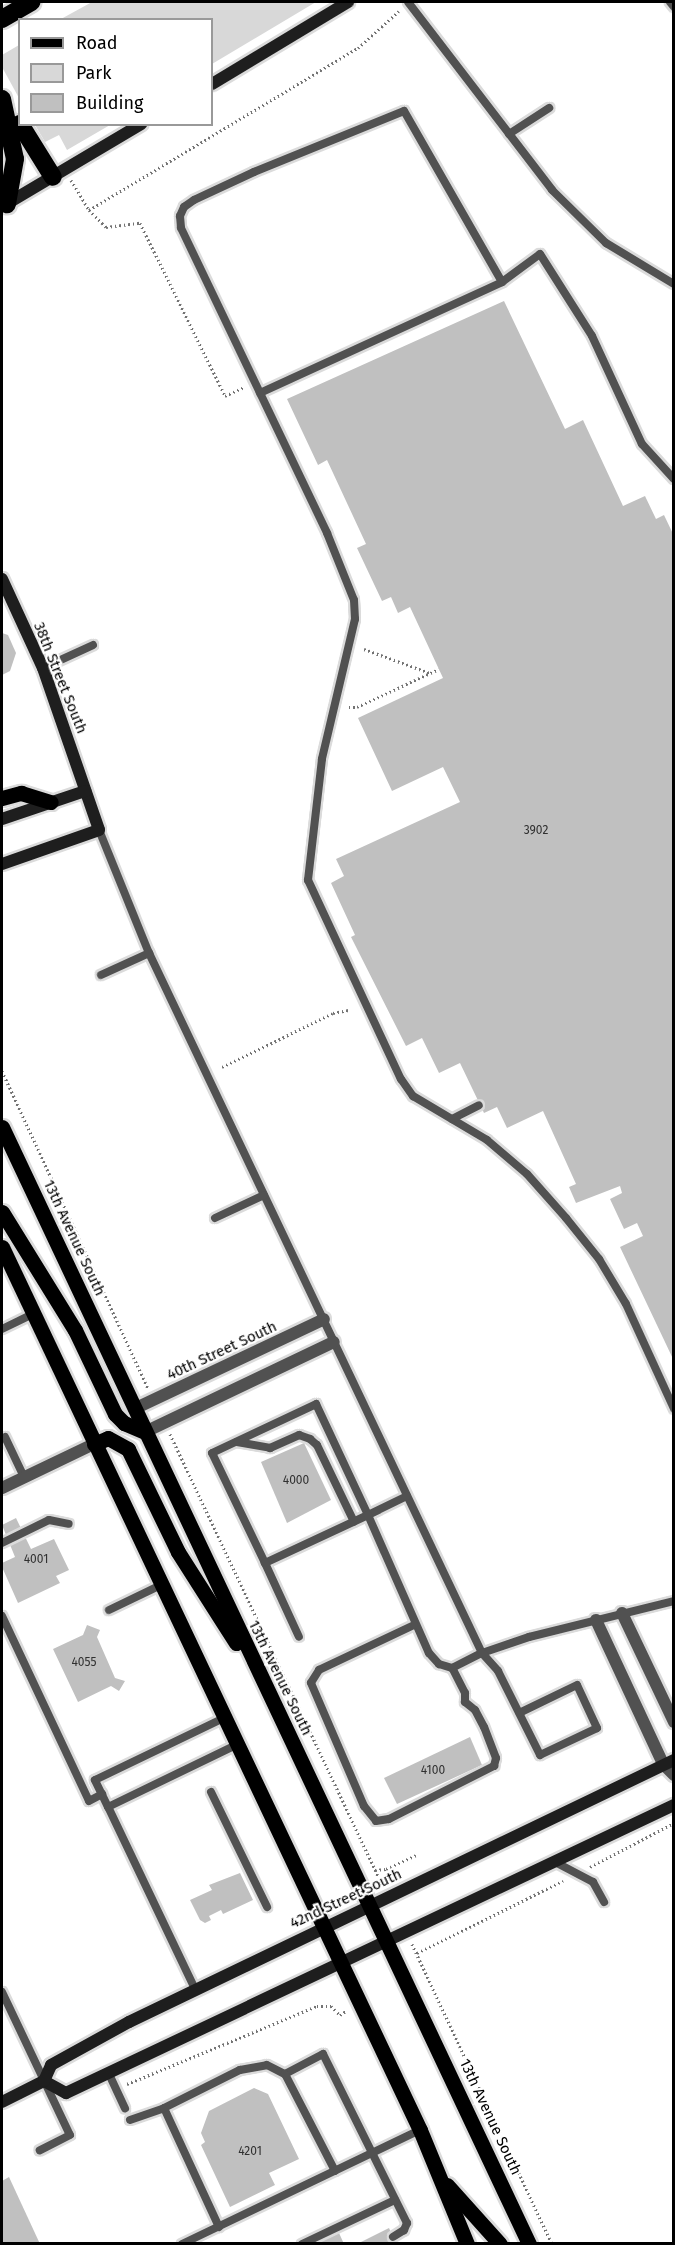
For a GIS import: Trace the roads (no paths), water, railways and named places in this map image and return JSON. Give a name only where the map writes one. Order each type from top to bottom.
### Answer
[{"type":"highway","points":[[2,19],[31,2]]},
{"type":"highway","points":[[2,98],[18,121]]},
{"type":"highway","points":[[2,98],[14,150],[4,205]]},
{"type":"highway","points":[[21,126],[52,177]]},
{"type":"main road","points":[[213,83],[348,2]]},
{"type":"main road","points":[[4,205],[138,126]]},
{"type":"main road","name":"38th Street South","points":[[2,579],[43,668],[99,830]]},
{"type":"main road","points":[[2,819],[85,790]]},
{"type":"main road","points":[[2,798],[21,793],[51,802]]},
{"type":"main road","points":[[2,864],[99,830]]},
{"type":"main road","name":"13th Avenue South","points":[[2,1127],[256,1671],[370,1905],[529,2244]]},
{"type":"main road","points":[[2,1212],[75,1330],[115,1414],[124,1423],[144,1432]]},
{"type":"main road","points":[[2,1247],[420,2130],[467,2244]]},
{"type":"main road","points":[[94,1444],[108,1437],[128,1449],[178,1552],[222,1625],[256,1671]]},
{"type":"main road","name":"42nd Street South","points":[[2,2102],[44,2081],[51,2065],[195,1989],[668,1762]]},
{"type":"main road","points":[[44,2081],[66,2093],[407,1934],[674,1805]]},
{"type":"main road","points":[[442,2181],[475,2211],[500,2244]]},
{"type":"street","name":"40th Street South","points":[[134,1409],[324,1319]]},
{"type":"street","points":[[144,1432],[334,1342]]},
{"type":"street","points":[[2,1488],[94,1444]]},
{"type":"street","points":[[622,1613],[674,1722]]},
{"type":"street","points":[[596,1620],[674,1775]]},
{"type":"lane","points":[[670,2],[674,7]]},
{"type":"lane","points":[[408,3],[552,190],[606,243],[628,260],[674,284]]},
{"type":"lane","points":[[509,134],[549,108]]},
{"type":"lane","points":[[502,282],[404,111],[302,150],[194,200],[184,207],[180,216],[181,228],[327,533],[354,600],[355,619],[322,759],[308,880],[401,1079],[413,1096],[453,1119],[527,1174],[599,1259],[626,1304],[674,1408]]},
{"type":"lane","points":[[260,393],[502,282],[540,254],[592,336],[642,444],[674,479]]},
{"type":"lane","points":[[43,668],[93,645]]},
{"type":"lane","points":[[99,830],[149,953],[482,1653],[498,1671],[519,1713],[540,1755],[597,1728],[577,1685],[519,1713]]},
{"type":"lane","points":[[101,975],[149,953]]},
{"type":"lane","points":[[453,1119],[479,1105]]},
{"type":"lane","points":[[215,1218],[264,1195]]},
{"type":"lane","points":[[2,1329],[33,1314]]},
{"type":"lane","points":[[299,1637],[212,1453],[316,1404],[402,1587],[414,1625],[429,1653],[438,1664],[453,1668],[482,1653],[596,1620],[674,1601]]},
{"type":"lane","points":[[237,1442],[270,1448],[299,1435],[310,1439],[317,1445],[354,1521]]},
{"type":"lane","points":[[5,1437],[24,1477]]},
{"type":"lane","points":[[265,1563],[406,1496]]},
{"type":"lane","points":[[2,1543],[49,1520],[69,1524]]},
{"type":"lane","points":[[109,1610],[161,1585]]},
{"type":"lane","points":[[2,1617],[89,1801],[102,1794]]},
{"type":"lane","points":[[414,1625],[319,1670],[311,1683],[364,1806],[376,1821],[389,1819],[494,1766],[495,1758],[484,1727],[475,1710],[465,1702],[465,1693],[453,1668]]},
{"type":"lane","points":[[195,1989],[95,1780],[224,1718]]},
{"type":"lane","points":[[108,1807],[237,1745]]},
{"type":"lane","points":[[211,1792],[267,1906]]},
{"type":"lane","points":[[555,1862],[580,1872],[593,1882],[604,1902]]},
{"type":"lane","points":[[2,1992],[70,2135],[40,2150]]},
{"type":"lane","points":[[285,2074],[323,2055],[407,2227],[393,2237]]},
{"type":"lane","points":[[130,2120],[164,2108],[254,2066],[267,2065],[285,2074],[335,2171]]},
{"type":"lane","points":[[109,2074],[126,2109]]},
{"type":"lane","points":[[164,2108],[219,2227]]},
{"type":"lane","points":[[182,2244],[420,2130]]},
{"type":"lane","points":[[302,2244],[395,2200]]}]
